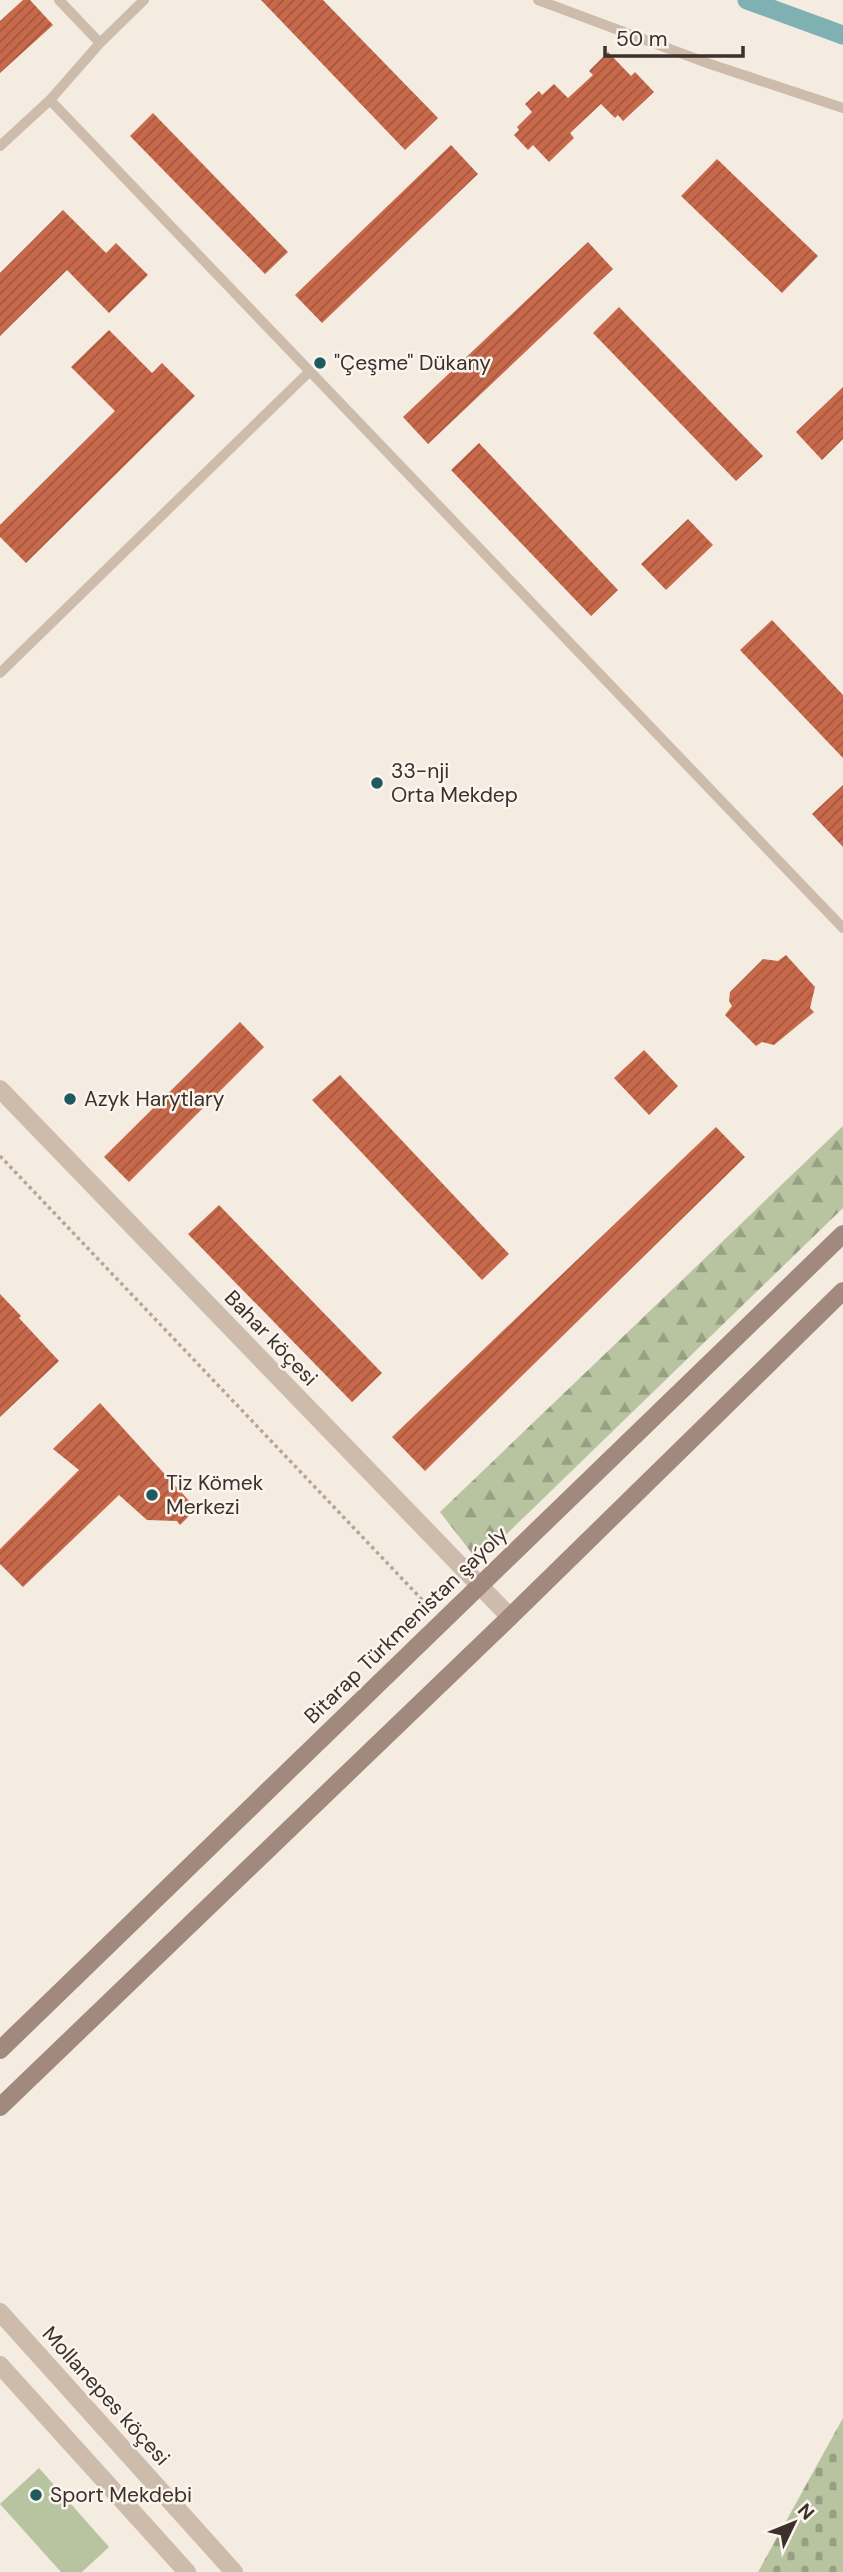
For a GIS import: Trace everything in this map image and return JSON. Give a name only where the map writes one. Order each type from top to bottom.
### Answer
[{"type":"main road","name":"Bitarap Türkmenistan şaýoly","points":[[0,2050],[843,1234]]},
{"type":"main road","points":[[0,2107],[843,1291]]},
{"type":"street","name":"Bahar köçesi","points":[[4,1101],[510,1616]]},
{"type":"street","name":"Mollanepes köçesi","points":[[0,2312],[234,2572]]},
{"type":"street","points":[[0,2365],[187,2572]]},
{"type":"lane","points":[[59,0],[100,43]]},
{"type":"lane","points":[[0,146],[50,100],[100,43],[144,0]]},
{"type":"lane","points":[[538,0],[710,64],[843,108]]},
{"type":"lane","points":[[50,100],[843,928]]},
{"type":"lane","points":[[0,673],[310,372]]},
{"type":"path","points":[[0,1156],[443,1621]]},
{"type":"green space","points":[[843,1126],[843,1208],[485,1555],[474,1556],[440,1512]]},
{"type":"green space","points":[[843,2418],[843,2572],[758,2572]]},
{"type":"green space","points":[[39,2468],[109,2547],[82,2572],[61,2572],[0,2504]]},
{"type":"building","points":[[23,0],[30,0],[53,25],[0,73],[0,21]]},
{"type":"building","points":[[261,0],[323,0],[438,118],[405,150]]},
{"type":"building","points":[[608,52],[631,76],[635,72],[654,92],[623,121],[618,115],[615,118],[601,104],[570,133],[574,138],[549,162],[533,145],[528,150],[514,135],[519,130],[517,127],[532,112],[525,104],[539,91],[542,95],[554,84],[568,98],[593,75],[589,71]]},
{"type":"building","points":[[153,113],[288,252],[265,274],[130,136]]},
{"type":"building","points":[[451,145],[478,174],[322,323],[295,295]]},
{"type":"building","points":[[717,159],[818,256],[782,293],[681,196]]},
{"type":"building","points":[[63,210],[106,253],[116,243],[148,275],[109,313],[67,270],[0,336],[0,273]]},
{"type":"building","points":[[588,242],[613,269],[428,444],[403,417]]},
{"type":"building","points":[[619,307],[763,456],[736,481],[593,333]]},
{"type":"building","points":[[109,330],[152,373],[162,363],[195,396],[26,563],[0,537],[0,525],[115,411],[71,367]]},
{"type":"building","points":[[843,387],[843,439],[822,460],[796,432]]},
{"type":"building","points":[[479,443],[618,590],[591,616],[451,470]]},
{"type":"building","points":[[688,519],[713,545],[666,590],[641,564]]},
{"type":"building","points":[[772,620],[843,695],[843,758],[740,650]]},
{"type":"building","points":[[843,785],[843,847],[812,814]]},
{"type":"building","points":[[786,955],[815,987],[810,1008],[814,1012],[774,1045],[762,1042],[756,1046],[725,1015],[732,1006],[729,1001],[730,992],[763,959],[778,961]]},
{"type":"building","points":[[240,1022],[264,1047],[129,1182],[104,1157]]},
{"type":"building","points":[[644,1050],[678,1086],[649,1115],[614,1078]]},
{"type":"building","points":[[340,1075],[509,1254],[482,1280],[312,1100]]},
{"type":"building","points":[[716,1127],[745,1157],[425,1471],[392,1437]]},
{"type":"building","points":[[219,1205],[382,1373],[352,1402],[188,1234]]},
{"type":"building","points":[[0,1294],[59,1361],[0,1417]]},
{"type":"building","name":"Tiz Kömek Merkezi","points":[[100,1403],[192,1504],[186,1509],[191,1514],[180,1525],[177,1521],[147,1520],[119,1495],[23,1587],[0,1564],[0,1549],[79,1470],[53,1449]]},
{"type":"waterway","points":[[747,0],[843,35]]},
{"type":"place","name":"\"Çeşme\" Dükany","points":[[320,363]]},
{"type":"place","name":"33-nji Orta Mekdep","points":[[377,783]]},
{"type":"place","name":"Azyk Harytlary","points":[[70,1099]]},
{"type":"place","name":"Tiz Kömek Merkezi","points":[[152,1495]]},
{"type":"place","name":"Sport Mekdebi","points":[[36,2495]]}]
